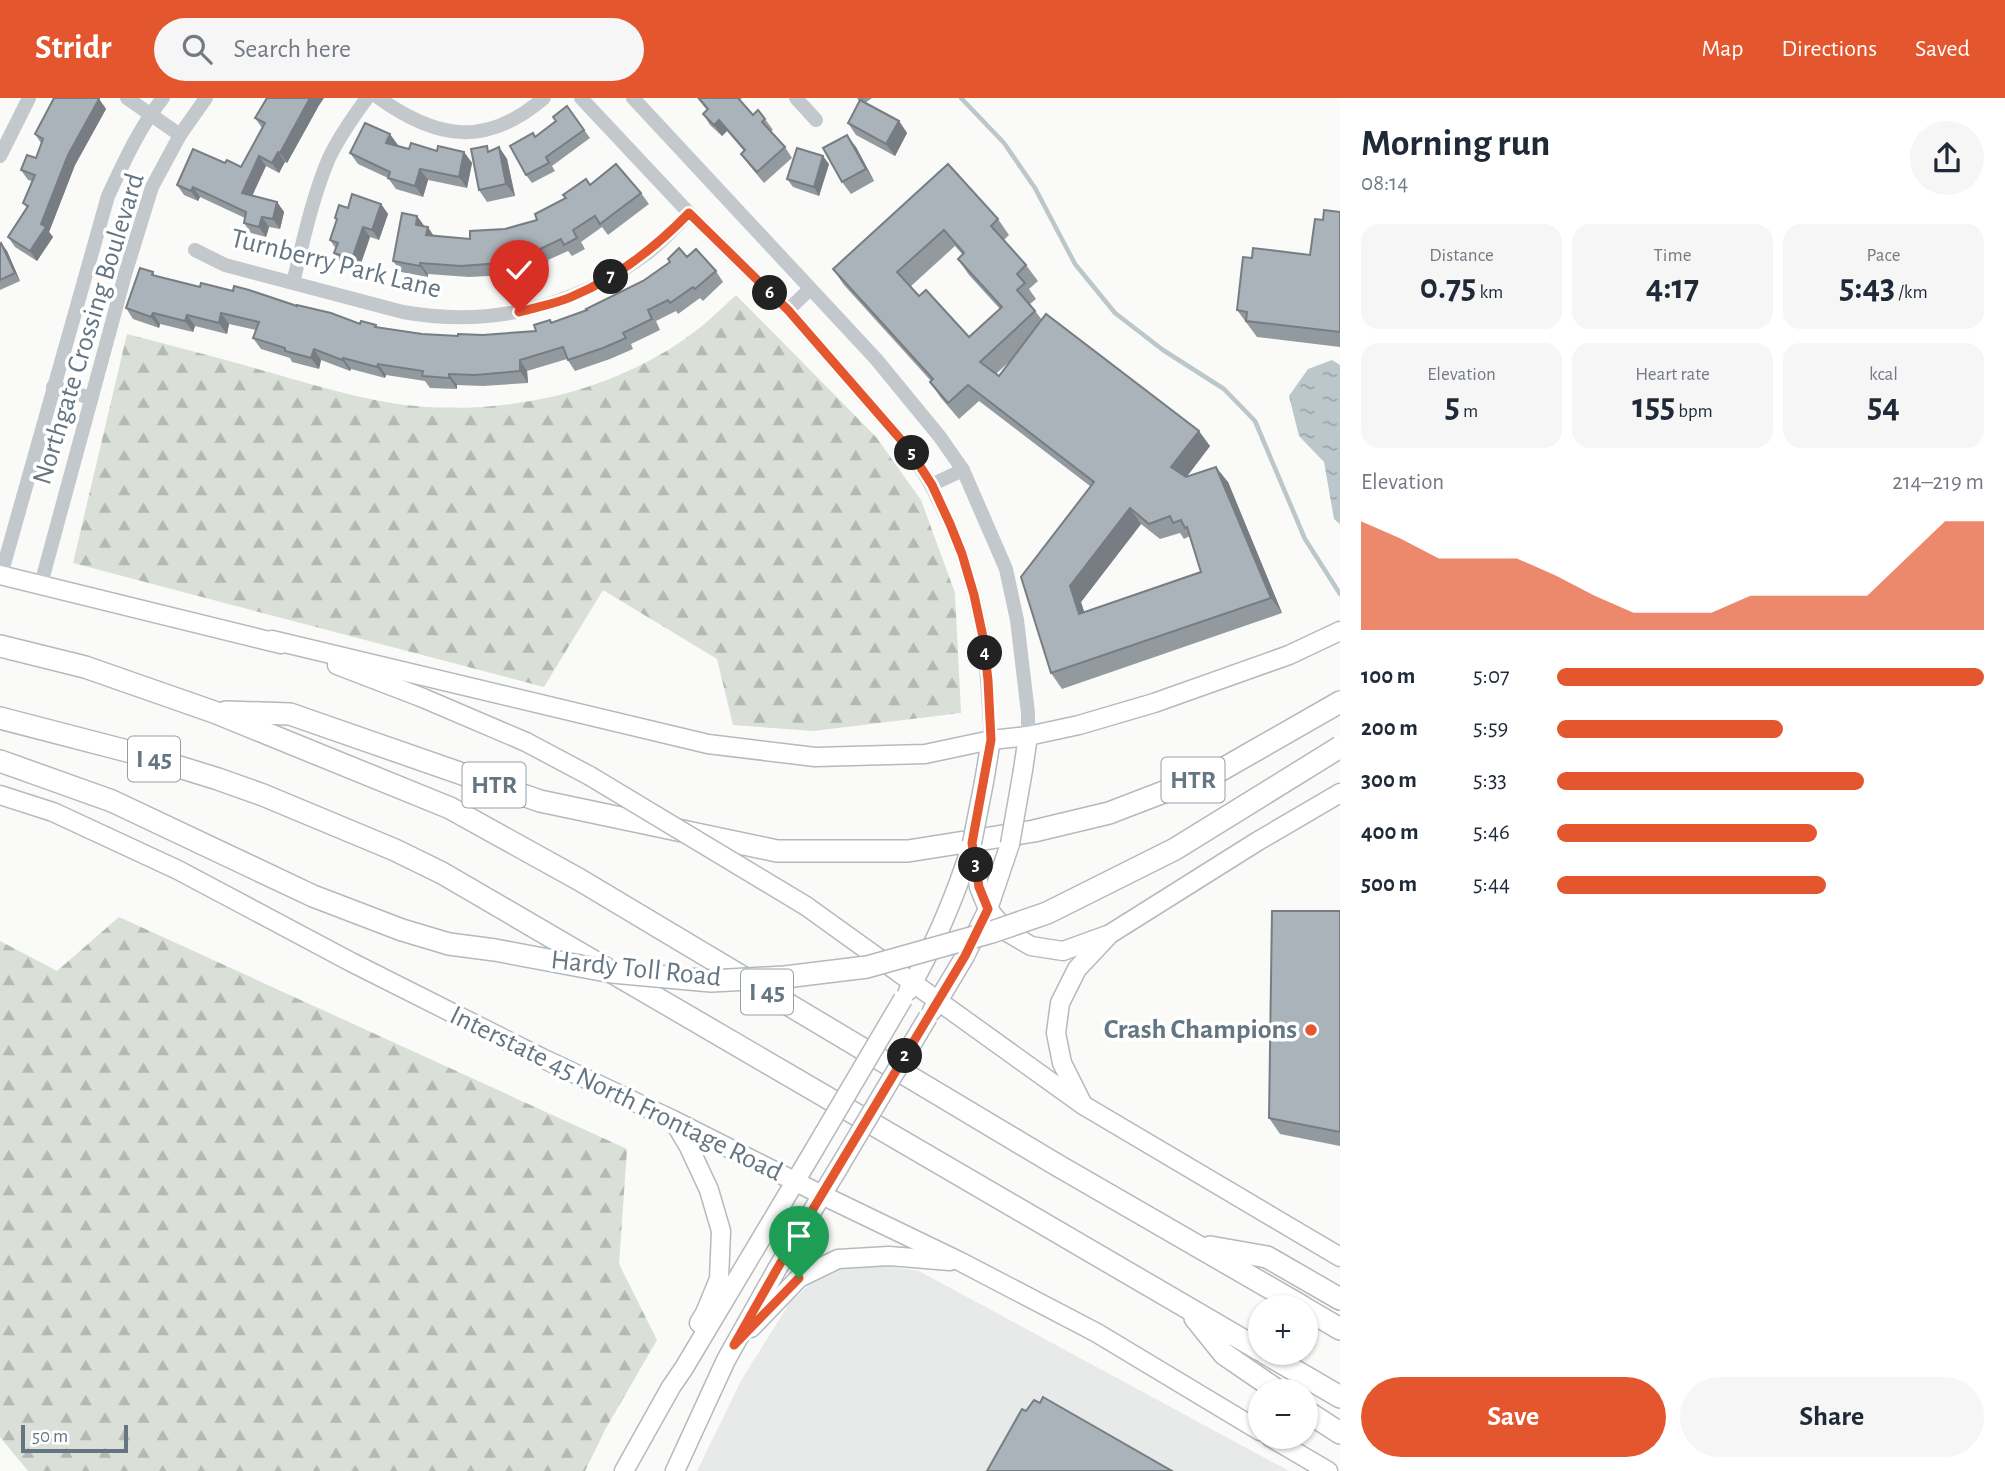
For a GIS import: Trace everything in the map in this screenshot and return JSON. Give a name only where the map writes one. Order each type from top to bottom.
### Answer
[{"type":"highway","name":"I 45","points":[[0,646],[85,667],[214,712],[450,808],[580,880],[1057,1165],[1282,1295]]},
{"type":"highway","name":"HTR","points":[[214,712],[290,713],[540,801],[777,851],[908,851],[1034,831],[1109,813],[1221,770],[1340,702]]},
{"type":"highway","name":"I 45","points":[[0,718],[131,752],[218,779],[263,795],[407,856],[483,896],[1248,1343]]},
{"type":"highway","name":"Hardy Toll Road","points":[[0,761],[112,801],[313,896],[402,930],[449,944],[611,972],[711,981],[867,967],[992,932],[1046,913],[1175,849],[1340,747]]},
{"type":"highway","points":[[1195,1245],[1267,1257],[1340,1299]]},
{"type":"highway","points":[[1184,1306],[1224,1354],[1260,1379]]},
{"type":"highway","name":"I 45","points":[[1318,1316],[1340,1329]]},
{"type":"highway","points":[[1285,1365],[1340,1397]]},
{"type":"highway","points":[[1318,1418],[1340,1433]]},
{"type":"main road","points":[[1,575],[708,744],[815,757],[925,754],[1079,725],[1154,703],[1289,655],[1340,631]]},
{"type":"main road","points":[[272,640],[423,698],[515,737],[590,776],[806,906],[913,983],[933,1009],[1083,1105],[1340,1257]]},
{"type":"main road","points":[[675,1471],[734,1345],[965,956],[1010,844],[1028,736]]},
{"type":"main road","points":[[624,1471],[671,1387],[925,963],[956,894],[972,843],[991,740]]},
{"type":"main road","points":[[972,843],[987,897],[1007,932],[1031,946],[1063,951],[1110,934],[1340,793]]},
{"type":"main road","name":"Interstate 45 North Frontage Road","points":[[0,795],[53,812],[178,870],[351,962],[518,1046],[961,1262],[1097,1332],[1248,1424]]},
{"type":"main road","points":[[1083,1105],[1062,1063],[1056,1033],[1060,1003],[1077,969],[1110,934]]},
{"type":"main road","points":[[965,956],[1001,940],[1021,940]]},
{"type":"main road","points":[[671,1387],[675,1363],[705,1313],[719,1279],[721,1231],[709,1191],[673,1120]]},
{"type":"main road","points":[[734,1345],[799,1278],[838,1259],[889,1256],[961,1262]]},
{"type":"main road","points":[[1290,1449],[1328,1471]]},
{"type":"street","points":[[0,156],[29,98]]},
{"type":"street","points":[[127,98],[180,135]]},
{"type":"street","name":"Northgate Crossing Boulevard","points":[[1,575],[108,196],[129,151],[163,98]]},
{"type":"street","name":"Northgate Crossing Boulevard","points":[[41,584],[126,271],[152,187],[180,135],[206,98]]},
{"type":"street","points":[[293,284],[310,216],[330,156],[367,98]]},
{"type":"street","points":[[379,98],[403,115],[424,124],[466,133],[495,129],[525,114],[544,98]]},
{"type":"street","points":[[581,98],[689,213],[788,310],[909,449],[932,485],[958,544],[974,595],[984,648],[991,740]]},
{"type":"street","points":[[633,98],[876,359],[940,437],[963,470],[1006,569],[1017,620],[1028,713],[1028,736]]},
{"type":"street","points":[[796,98],[816,120]]},
{"type":"street","name":"Turnberry Park Lane","points":[[195,250],[225,265],[403,312],[431,317],[477,317],[519,312],[570,298],[615,275],[648,253],[689,213]]},
{"type":"street","points":[[788,310],[810,289]]},
{"type":"street","points":[[53,387],[91,398]]},
{"type":"street","points":[[932,485],[963,470]]},
{"type":"shaded area","points":[[838,1259],[919,1271],[1289,1471],[697,1471],[742,1379],[790,1302]]},
{"type":"green space","points":[[736,295],[876,437],[921,500],[955,593],[961,713],[813,731],[733,725],[717,659],[603,590],[544,687],[73,563],[127,334],[384,402],[426,407],[493,406],[558,395],[621,374],[679,343]]},
{"type":"green space","points":[[119,917],[627,1149],[619,1264],[657,1340],[606,1428],[585,1471],[28,1471],[0,1437],[0,941],[57,971]]},
{"type":"water","points":[[1332,360],[1340,365],[1340,524],[1334,519],[1324,462],[1299,436],[1289,396],[1308,369]]},
{"type":"building","points":[[54,98],[99,99],[68,155],[41,224],[46,227],[30,251],[8,237],[28,206],[23,203],[35,175],[21,170],[27,155],[36,158],[43,139],[35,134]]},
{"type":"building","points":[[267,98],[310,98],[272,163],[259,156],[242,193],[277,202],[273,219],[262,217],[259,227],[244,223],[246,212],[193,187],[191,191],[177,185],[193,149],[241,167],[265,123],[255,118]]},
{"type":"building","points":[[699,98],[738,98],[753,115],[758,110],[765,119],[762,122],[785,147],[757,172],[741,154],[745,150],[719,120],[714,125],[703,114],[708,109]]},
{"type":"building","points":[[860,100],[899,121],[886,144],[848,123]]},
{"type":"building","points":[[567,106],[584,130],[546,157],[549,163],[526,175],[510,146],[533,133],[535,137],[556,121],[553,117]]},
{"type":"building","points":[[365,123],[390,134],[386,143],[409,149],[411,143],[437,151],[438,146],[464,152],[459,177],[420,169],[415,186],[388,178],[390,172],[350,153]]},
{"type":"building","points":[[847,135],[866,169],[842,182],[823,148]]},
{"type":"building","points":[[487,146],[488,152],[499,147],[506,184],[479,190],[471,149]]},
{"type":"building","points":[[797,148],[823,156],[814,187],[787,179]]},
{"type":"building","points":[[616,164],[641,193],[600,224],[595,216],[573,230],[577,238],[564,245],[561,239],[540,249],[541,251],[525,256],[523,249],[501,255],[501,263],[461,266],[420,263],[420,266],[393,261],[402,213],[417,216],[416,225],[428,227],[426,235],[470,239],[470,231],[505,229],[537,220],[535,214],[566,198],[563,195],[586,179],[590,185]]},
{"type":"building","points":[[948,164],[998,219],[991,226],[1026,265],[1017,274],[1025,283],[1017,290],[1035,311],[980,362],[999,376],[1046,314],[1199,431],[1171,467],[1186,477],[1216,467],[1271,598],[1051,673],[1021,577],[1094,482],[968,385],[948,403],[930,382],[933,379],[833,269]],"holes":[[[944,230],[964,253],[958,259],[1002,307],[969,337],[926,290],[919,296],[897,272]],[[1130,508],[1149,524],[1170,516],[1173,523],[1181,520],[1185,528],[1187,527],[1201,572],[1079,614],[1070,586]]]},
{"type":"building","points":[[352,194],[381,204],[372,230],[363,227],[352,259],[334,253],[338,243],[330,240],[339,205],[348,208]]},
{"type":"building","points":[[1324,210],[1340,212],[1340,332],[1246,321],[1247,312],[1237,310],[1243,257],[1252,258],[1253,248],[1310,255],[1315,219],[1323,220]]},
{"type":"building","points":[[0,244],[15,273],[0,280]]},
{"type":"building","points":[[679,248],[687,257],[696,249],[716,271],[695,289],[693,287],[670,303],[668,300],[648,310],[652,319],[623,333],[626,338],[568,360],[563,347],[520,360],[520,371],[449,374],[449,378],[422,376],[423,371],[378,364],[377,367],[343,358],[342,360],[314,349],[311,358],[285,351],[285,348],[253,338],[259,322],[221,313],[219,323],[187,315],[185,321],[153,313],[151,317],[126,308],[140,268],[153,272],[152,275],[200,287],[201,283],[233,291],[234,286],[297,306],[331,313],[360,324],[361,321],[376,325],[375,327],[458,336],[536,331],[534,325],[550,320],[551,323],[587,310],[643,281],[670,262],[668,259]]},
{"type":"building","name":"Crash Champions","points":[[1272,911],[1340,911],[1340,1132],[1269,1118]]},
{"type":"building","points":[[1043,1397],[1172,1471],[987,1471],[1022,1409],[1026,1411],[1034,1400],[1040,1403]]},
{"type":"waterway","points":[[961,98],[1004,143],[1035,188],[1075,264],[1115,313],[1163,350],[1224,389],[1255,421],[1305,539],[1340,594]]},
{"type":"place","name":"Crash Champions","points":[[1311,1030]]},
{"type":"route","points":[[519,312],[570,298],[615,275],[648,253],[689,213],[788,310],[909,449],[932,485],[950,524],[974,595],[983,637],[991,740],[972,843],[979,887],[988,909],[965,956],[734,1345],[799,1278]]}]
